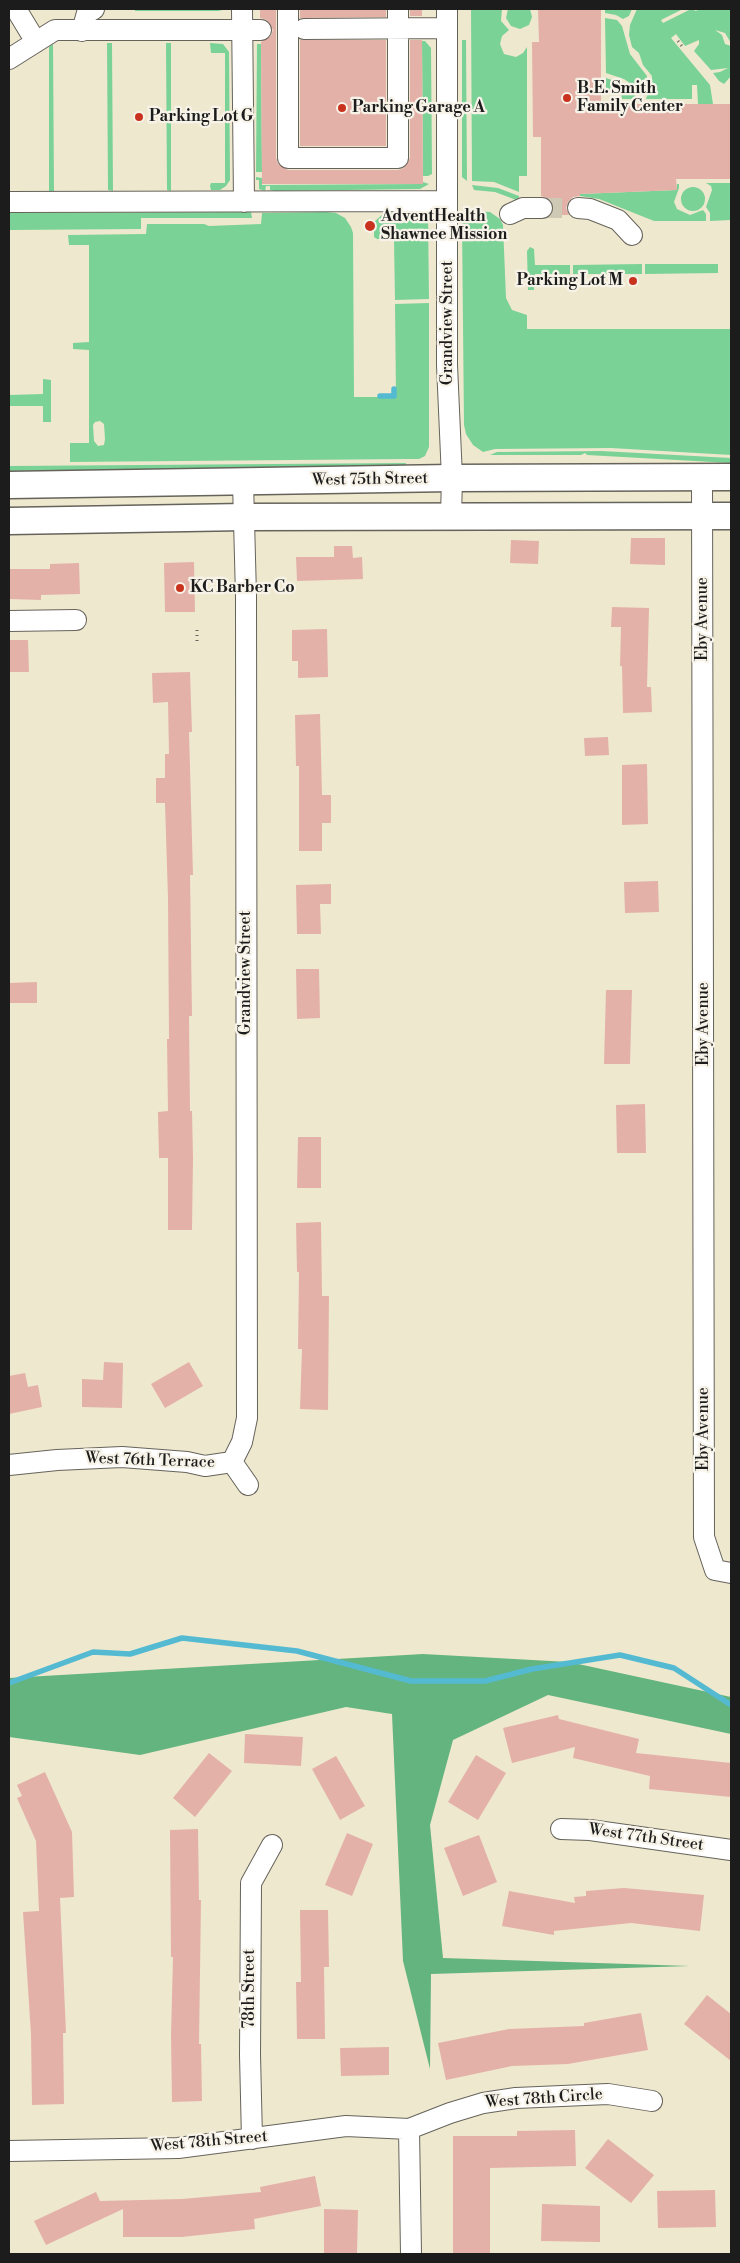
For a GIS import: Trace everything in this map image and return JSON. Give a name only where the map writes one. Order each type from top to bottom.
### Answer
[{"type":"main road","name":"West 75th Street","points":[[9,485],[452,478],[731,477]]},
{"type":"main road","points":[[9,521],[245,517],[731,516]]},
{"type":"street","points":[[16,9],[36,42]]},
{"type":"street","points":[[82,30],[87,13],[94,9]]},
{"type":"street","points":[[242,9],[251,30],[244,202]]},
{"type":"street","points":[[288,9],[288,158],[398,158],[398,9]]},
{"type":"street","points":[[304,29],[398,29],[447,18]]},
{"type":"street","name":"Grandview Street","points":[[447,18],[447,365],[452,478],[451,516]]},
{"type":"street","points":[[9,58],[55,30],[251,30]]},
{"type":"street","points":[[9,202],[447,201]]},
{"type":"street","points":[[510,214],[523,208],[542,208]]},
{"type":"street","points":[[578,208],[590,209],[618,220],[632,235]]},
{"type":"street","name":"Eby Avenue","points":[[702,478],[704,1537],[723,1572]]},
{"type":"street","name":"Grandview Street","points":[[232,1462],[242,1442],[247,1418],[245,517],[243,482]]},
{"type":"street","points":[[9,621],[76,620]]},
{"type":"street","name":"West 76th Terrace","points":[[9,1465],[57,1460],[122,1457],[187,1462],[206,1466],[232,1462]]},
{"type":"street","points":[[232,1462],[248,1485]]},
{"type":"street","name":"West 77th Street","points":[[561,1829],[590,1830],[731,1850]]},
{"type":"street","name":"78th Street","points":[[252,2139],[250,2055],[251,1883],[272,1845]]},
{"type":"street","name":"West 78th Circle","points":[[409,2129],[483,2102],[516,2098],[608,2094],[652,2101]]},
{"type":"street","name":"West 78th Street","points":[[9,2151],[178,2148],[346,2126],[409,2129]]},
{"type":"street","points":[[409,2129],[411,2254]]},
{"type":"path","points":[[678,41],[684,49]]},
{"type":"path","points":[[197,630],[197,644]]},
{"type":"green space","points":[[135,9],[228,9],[218,11],[135,11]]},
{"type":"green space","points":[[471,9],[502,9],[501,21],[509,30],[502,36],[500,44],[504,54],[516,57],[523,53],[527,47],[527,176],[519,176],[519,192],[494,182],[472,181]]},
{"type":"green space","points":[[508,9],[530,9],[532,17],[529,25],[520,29],[511,26],[506,18]]},
{"type":"green space","points":[[605,9],[632,9],[629,16],[623,19],[616,15],[605,13]]},
{"type":"green space","points":[[637,9],[683,9],[661,20],[663,23],[691,9],[696,11],[700,9],[731,9],[731,43],[725,33],[715,30],[722,35],[725,44],[731,46],[731,76],[724,84],[713,73],[728,68],[711,70],[694,51],[699,44],[699,40],[685,46],[676,34],[671,38],[710,85],[713,104],[698,104],[697,85],[692,85],[692,99],[646,99],[652,76],[643,65],[639,53],[632,47],[629,35],[630,25]]},
{"type":"green space","points":[[605,18],[617,20],[622,26],[630,54],[647,76],[647,82],[644,87],[637,88],[624,79],[606,73]]},
{"type":"green space","points":[[462,40],[466,40],[467,181],[462,177]]},
{"type":"green space","points":[[410,41],[425,41],[431,48],[432,174],[428,176],[423,176],[422,43],[410,43]]},
{"type":"green space","points":[[107,43],[112,43],[113,191],[108,190]]},
{"type":"green space","points":[[166,43],[171,43],[171,191],[167,190]]},
{"type":"green space","points":[[210,43],[223,44],[229,52],[230,180],[220,190],[211,190],[210,186],[211,183],[225,183],[225,53],[211,53]]},
{"type":"green space","points":[[53,44],[54,191],[49,191],[49,47]]},
{"type":"green space","points":[[257,44],[261,44],[262,172],[256,172]]},
{"type":"green space","points":[[606,78],[624,84],[638,99],[622,99],[621,92],[606,92]]},
{"type":"green space","points":[[256,177],[262,178],[262,185],[422,184],[423,182],[429,184],[420,189],[274,191],[270,190],[270,186],[266,186],[265,191],[259,189],[259,180],[256,180]]},
{"type":"green space","points":[[706,183],[731,183],[731,220],[710,221],[710,213],[706,207],[712,190],[711,186]]},
{"type":"green space","points":[[677,184],[679,184],[679,188],[674,202],[677,209],[690,215],[703,210],[706,214],[706,221],[654,221],[599,199],[580,196],[580,194],[676,190]]},
{"type":"green space","points":[[472,185],[498,188],[519,196],[519,201],[495,192],[474,190]]},
{"type":"green space","points":[[693,187],[701,191],[705,199],[701,207],[693,211],[685,207],[681,199],[685,191]]},
{"type":"green space","points":[[474,211],[490,212],[500,219],[503,225],[506,298],[512,310],[527,315],[527,329],[731,329],[731,455],[611,448],[495,449],[483,452],[473,445],[466,434],[464,425],[462,224],[466,216]]},
{"type":"green space","points":[[251,212],[252,218],[141,218],[141,229],[9,230],[9,213]]},
{"type":"green space","points":[[420,212],[428,215],[429,299],[395,300],[394,239],[377,239],[374,237],[374,222],[384,213]]},
{"type":"green space","points":[[262,213],[336,213],[345,218],[351,227],[353,233],[354,397],[396,397],[395,304],[429,303],[429,447],[425,456],[419,459],[70,462],[70,443],[89,443],[89,350],[73,349],[73,343],[89,342],[89,245],[69,245],[68,235],[146,234],[147,224],[204,224],[209,226],[261,224]],"holes":[[[100,421],[104,424],[104,445],[98,446],[94,441],[93,425],[95,422]]]},
{"type":"green space","points":[[530,247],[534,249],[535,265],[570,265],[570,274],[535,274],[534,290],[528,290],[527,251]]},
{"type":"green space","points":[[642,264],[642,274],[573,274],[573,265]]},
{"type":"green space","points":[[645,264],[718,264],[718,273],[645,274]]},
{"type":"green space","points":[[43,379],[51,380],[51,422],[43,422],[43,406],[9,406],[9,395],[43,394]]},
{"type":"green space","points":[[601,451],[731,458],[731,463],[587,455],[585,453],[581,455],[490,455],[497,452]]},
{"type":"green space","points":[[406,463],[406,468],[9,471],[9,466]]},
{"type":"green space","points":[[423,1654],[569,1662],[731,1697],[731,1734],[548,1695],[453,1740],[430,1825],[443,1958],[690,1966],[431,1974],[430,2069],[403,1961],[392,1714],[346,1707],[140,1755],[9,1737],[9,1678]]},
{"type":"building","points":[[260,9],[276,9],[276,158],[278,164],[288,170],[398,170],[404,168],[410,158],[410,40],[422,40],[423,184],[262,184],[261,42],[271,36],[273,30],[267,20],[260,18]]},
{"type":"building","points":[[300,9],[386,9],[386,17],[300,18]]},
{"type":"building","points":[[410,9],[422,9],[422,16],[410,16]]},
{"type":"building","name":"B.E. Smith Family Center","points":[[538,9],[601,9],[601,104],[731,104],[731,179],[676,179],[677,190],[580,194],[580,196],[573,197],[568,202],[566,208],[569,215],[551,215],[554,208],[552,203],[547,198],[541,196],[541,137],[533,137],[532,42],[539,42]]},
{"type":"building","points":[[300,40],[386,40],[386,146],[300,146]]},
{"type":"building","points":[[631,538],[665,538],[665,565],[630,564]]},
{"type":"building","points":[[511,540],[539,541],[538,564],[510,563]]},
{"type":"building","points":[[334,546],[352,546],[353,558],[362,557],[363,579],[297,581],[296,557],[334,557]]},
{"type":"building","name":"KC Barber Co","points":[[194,562],[195,612],[165,612],[164,563]]},
{"type":"building","points":[[79,563],[80,594],[41,595],[41,600],[9,599],[9,569],[50,569],[50,564]]},
{"type":"building","points":[[612,607],[649,608],[647,687],[651,687],[652,712],[623,713],[622,666],[620,666],[621,627],[611,627]]},
{"type":"building","points":[[327,629],[328,677],[298,678],[298,661],[292,661],[292,630]]},
{"type":"building","points":[[9,640],[28,640],[29,672],[9,672]]},
{"type":"building","points":[[190,672],[192,732],[189,732],[193,875],[190,875],[192,1016],[189,1016],[190,1111],[192,1111],[193,1158],[192,1230],[168,1230],[168,1158],[159,1158],[158,1112],[168,1111],[168,898],[165,803],[156,803],[156,778],[165,778],[165,754],[169,754],[168,702],[153,703],[152,673]]},
{"type":"building","points":[[320,714],[322,795],[331,795],[331,823],[322,823],[322,851],[299,851],[299,766],[296,766],[295,715]]},
{"type":"building","points":[[608,737],[609,755],[585,756],[584,738]]},
{"type":"building","points":[[647,764],[648,824],[622,825],[622,765]]},
{"type":"building","points":[[658,881],[659,912],[625,913],[624,882]]},
{"type":"building","points":[[331,884],[331,904],[320,904],[321,934],[297,934],[296,885]]},
{"type":"building","points":[[296,969],[319,969],[320,1018],[297,1019]]},
{"type":"building","points":[[37,982],[37,1003],[9,1003],[9,983]]},
{"type":"building","points":[[606,990],[632,990],[630,1064],[604,1064]]},
{"type":"building","points":[[645,1104],[646,1153],[617,1153],[616,1105]]},
{"type":"building","points":[[298,1137],[321,1137],[321,1188],[297,1188]]},
{"type":"building","points":[[321,1222],[322,1296],[329,1296],[328,1410],[300,1409],[302,1349],[298,1349],[299,1272],[297,1272],[296,1223]]},
{"type":"building","points":[[104,1362],[123,1363],[122,1408],[82,1407],[82,1379],[103,1380]]},
{"type":"building","points":[[189,1362],[203,1386],[165,1408],[151,1384]]},
{"type":"building","points":[[25,1373],[28,1387],[38,1385],[42,1407],[9,1414],[9,1376]]},
{"type":"building","points":[[558,1715],[559,1719],[639,1739],[636,1753],[731,1763],[731,1797],[649,1789],[650,1776],[573,1758],[575,1747],[512,1763],[503,1728]]},
{"type":"building","points":[[245,1734],[303,1737],[301,1766],[244,1763]]},
{"type":"building","points":[[209,1753],[232,1771],[195,1817],[173,1798]]},
{"type":"building","points":[[476,1755],[506,1773],[478,1820],[448,1802]]},
{"type":"building","points":[[336,1756],[365,1806],[340,1820],[312,1769]]},
{"type":"building","points":[[45,1772],[72,1832],[74,1897],[60,1898],[66,2033],[63,2033],[64,2104],[32,2105],[31,2034],[23,1912],[39,1911],[36,1841],[17,1798],[22,1796],[17,1785]]},
{"type":"building","points":[[198,1829],[199,1900],[201,1900],[199,2044],[201,2044],[202,2101],[172,2102],[173,1957],[171,1957],[170,1830]]},
{"type":"building","points":[[347,1833],[373,1844],[352,1896],[325,1885]]},
{"type":"building","points":[[479,1835],[497,1882],[463,1896],[444,1848]]},
{"type":"building","points":[[624,1888],[704,1895],[700,1931],[631,1923],[554,1931],[554,1935],[502,1926],[509,1891],[575,1903],[574,1897],[586,1896],[586,1891]]},
{"type":"building","points":[[300,1910],[328,1910],[329,1967],[324,1967],[325,2039],[297,2039],[296,1982],[301,1982]]},
{"type":"building","points":[[707,1995],[731,2014],[731,2061],[684,2024]]},
{"type":"building","points":[[641,2013],[648,2050],[568,2064],[512,2066],[446,2080],[438,2043],[509,2029],[584,2026],[584,2023]]},
{"type":"building","points":[[389,2047],[389,2075],[341,2076],[340,2048]]},
{"type":"building","points":[[575,2130],[576,2166],[490,2168],[490,2254],[453,2254],[453,2136],[517,2136],[517,2131]]},
{"type":"building","points":[[608,2139],[654,2175],[631,2203],[585,2168]]},
{"type":"building","points":[[315,2176],[321,2206],[254,2219],[255,2229],[182,2237],[123,2237],[123,2209],[46,2245],[34,2221],[96,2192],[100,2201],[182,2199],[261,2192],[260,2187]]},
{"type":"building","points":[[715,2190],[716,2227],[658,2228],[657,2191]]},
{"type":"building","points":[[542,2204],[600,2206],[600,2242],[541,2241]]},
{"type":"building","points":[[324,2209],[358,2210],[357,2254],[324,2254]]},
{"type":"waterway","points":[[380,396],[394,396],[394,389]]},
{"type":"waterway","points":[[9,1683],[93,1652],[130,1654],[182,1638],[297,1651],[411,1681],[485,1681],[532,1669],[620,1655],[674,1668],[731,1705]]},
{"type":"tunnel","points":[[542,208],[578,208]]},
{"type":"place","name":"B.E. Smith Family Center","points":[[567,98]]},
{"type":"place","name":"Parking Garage A","points":[[342,108]]},
{"type":"place","name":"Parking Lot G","points":[[139,117]]},
{"type":"place","name":"AdventHealth Shawnee Mission","points":[[370,226]]},
{"type":"place","name":"Parking Lot M","points":[[633,281]]},
{"type":"place","name":"KC Barber Co","points":[[180,588]]}]
